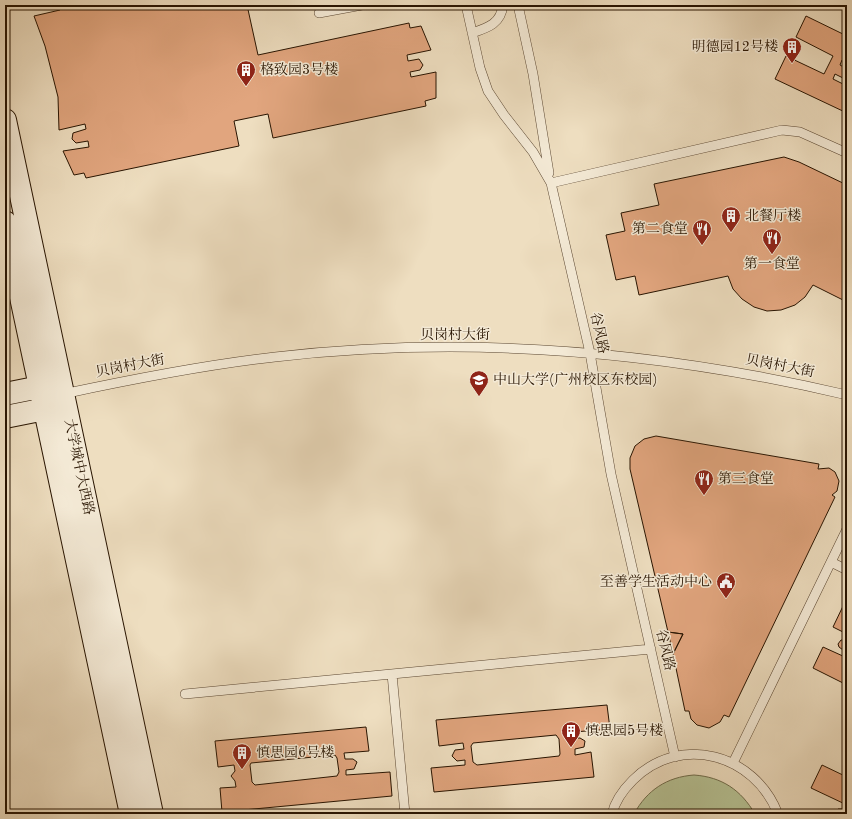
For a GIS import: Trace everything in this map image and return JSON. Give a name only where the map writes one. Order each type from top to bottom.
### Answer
[{"type":"main road","name":"大学城中大西路","points":[[5,120],[152,814]]},
{"type":"main road","name":"大学城中大西路","points":[[5,222],[131,814]]},
{"type":"main road","points":[[5,394],[40,387],[63,394]]},
{"type":"main road","points":[[5,417],[45,409],[63,394]]},
{"type":"lane","points":[[319,13],[362,5]]},
{"type":"lane","name":"谷风路","points":[[466,5],[480,68],[488,91],[504,115],[533,152],[551,183],[590,353],[612,474],[675,756]]},
{"type":"lane","points":[[472,33],[496,22],[502,14],[503,5]]},
{"type":"lane","points":[[518,5],[536,90],[551,183],[782,130],[800,132],[847,153]]},
{"type":"lane","name":"贝岗村大街","points":[[63,394],[177,370],[275,357],[328,352],[441,348],[540,350],[590,353],[708,367],[765,377],[847,395]]},
{"type":"lane","points":[[733,763],[847,529]]},
{"type":"lane","points":[[831,562],[847,570]]},
{"type":"lane","points":[[185,694],[651,649]]},
{"type":"lane","points":[[392,674],[405,814]]},
{"type":"lane","points":[[612,814],[620,797],[638,775],[649,767],[675,756],[699,754],[733,763],[748,773],[761,785],[778,814]]},
{"type":"green space","points":[[684,776],[704,776],[730,786],[744,798],[755,814],[634,814],[645,798],[659,786]]},
{"type":"building","points":[[43,5],[59,5],[48,8]]},
{"type":"building","name":"格致园3号楼","points":[[59,5],[247,5],[258,55],[409,23],[410,28],[421,26],[431,50],[407,55],[408,61],[419,59],[423,65],[420,70],[410,72],[411,77],[436,72],[436,98],[425,101],[426,106],[273,138],[268,114],[234,121],[239,146],[86,178],[84,173],[74,175],[63,151],[89,147],[88,141],[76,143],[72,139],[73,133],[86,129],[85,124],[59,130],[58,97],[45,46],[34,16],[60,10]]},
{"type":"building","name":"明德园12号楼","points":[[806,16],[847,36],[847,63],[842,60],[840,65],[847,69],[847,80],[835,74],[833,79],[847,86],[847,113],[775,79],[786,56],[824,74],[833,56],[796,37]]},
{"type":"building","name":"北餐厅楼","points":[[784,157],[799,162],[847,185],[847,302],[813,285],[805,297],[795,305],[781,310],[767,311],[754,307],[742,299],[733,289],[728,276],[639,295],[635,276],[616,280],[606,235],[625,231],[621,213],[659,205],[654,184]]},
{"type":"building","points":[[656,436],[819,464],[818,469],[829,468],[835,472],[839,481],[837,491],[832,495],[835,497],[729,717],[724,715],[720,722],[709,728],[697,725],[691,719],[689,711],[685,711],[673,654],[683,634],[668,632],[630,469],[630,458],[635,446],[644,439]]},
{"type":"building","points":[[844,604],[847,606],[847,634],[833,627]]},
{"type":"building","points":[[668,632],[683,634],[673,654]]},
{"type":"building","points":[[841,640],[847,640],[847,653],[839,647],[838,644]]},
{"type":"building","points":[[823,647],[845,657],[847,654],[847,685],[813,668]]},
{"type":"building","name":"慎思园5号楼","points":[[607,705],[610,729],[574,732],[574,738],[580,738],[585,741],[584,747],[575,749],[575,755],[591,752],[594,777],[434,792],[431,768],[465,765],[465,760],[457,761],[452,756],[455,750],[464,749],[463,743],[439,746],[436,720]],"holes":[[[556,735],[559,739],[559,756],[477,765],[473,762],[471,746],[473,743]]]},
{"type":"building","name":"慎思园6号楼","points":[[366,727],[369,751],[344,753],[345,759],[353,759],[357,762],[354,769],[346,770],[346,775],[390,772],[392,796],[222,812],[220,788],[236,787],[235,781],[231,776],[235,771],[234,765],[218,767],[215,741]],"holes":[[[335,755],[337,758],[339,772],[337,776],[255,785],[252,782],[251,763]]]},
{"type":"building","points":[[822,765],[847,777],[847,805],[811,788]]},
{"type":"building","points":[[838,809],[847,811],[847,814],[835,814]]},
{"type":"place","name":"明德园12号楼","points":[[792,64]]},
{"type":"place","name":"格致园3号楼","points":[[246,87]]},
{"type":"place","name":"北餐厅楼","points":[[731,233]]},
{"type":"place","name":"第二食堂","points":[[702,246]]},
{"type":"place","name":"第一食堂","points":[[772,255]]},
{"type":"place","name":"中山大学(广州校区东校园)","points":[[479,397]]},
{"type":"place","name":"第三食堂","points":[[704,496]]},
{"type":"place","name":"至善学生活动中心","points":[[726,599]]},
{"type":"place","name":"慎思园5号楼","points":[[571,748]]},
{"type":"place","name":"慎思园6号楼","points":[[242,770]]}]
